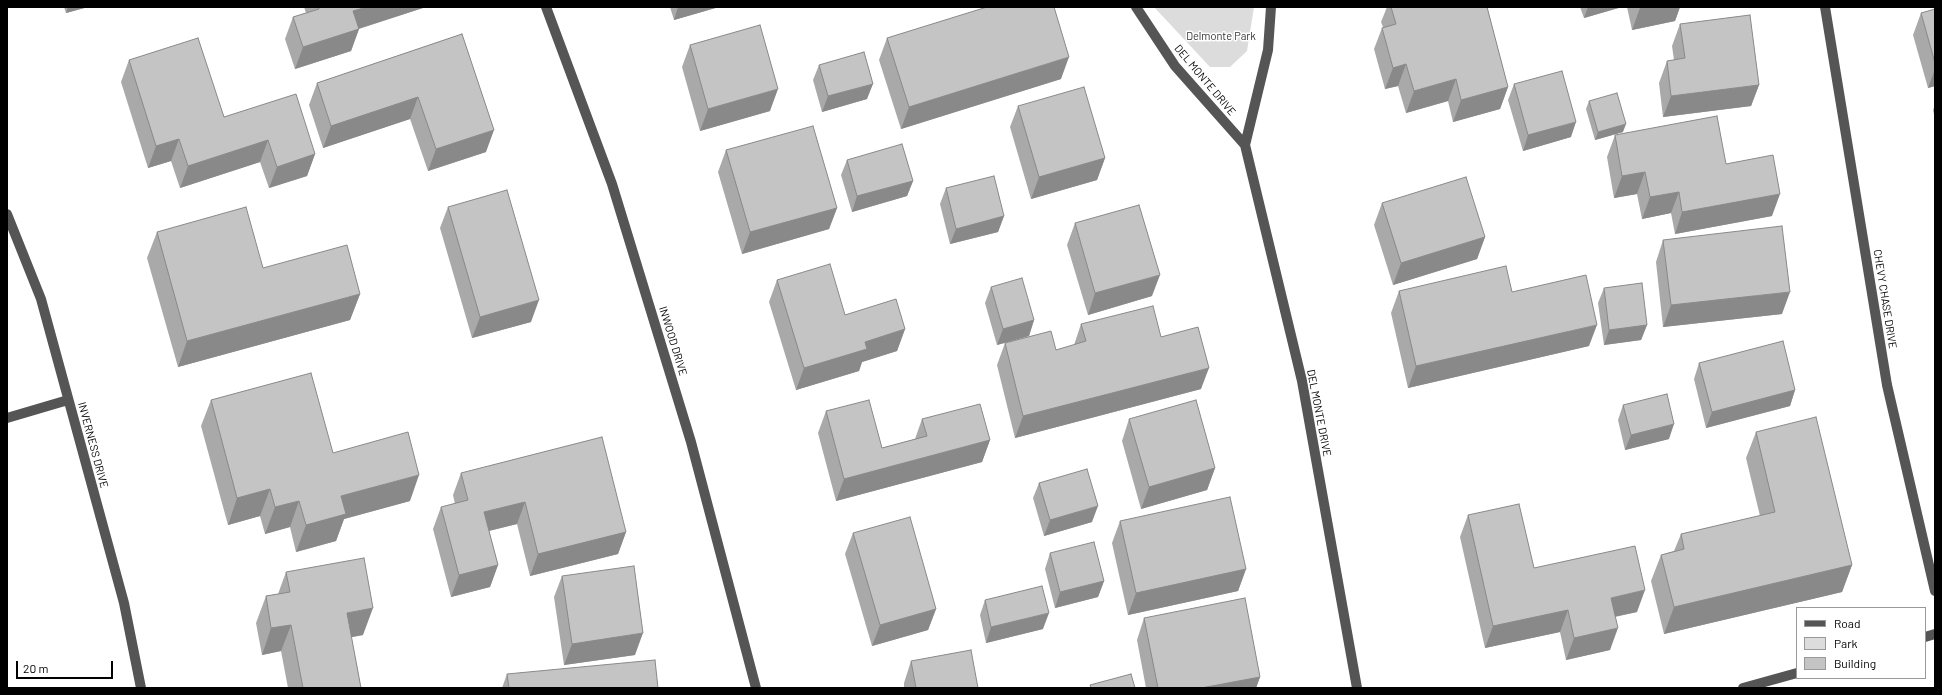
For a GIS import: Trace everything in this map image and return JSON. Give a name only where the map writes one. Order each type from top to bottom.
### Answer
[{"type":"street","name":"INWOOD DRIVE","points":[[546,7],[612,184],[679,404],[756,688]]},
{"type":"street","name":"DEL MONTE DRIVE","points":[[1136,7],[1175,66],[1245,145]]},
{"type":"street","name":"DEL MONTE DRIVE","points":[[1270,7],[1268,50],[1245,145],[1302,381],[1357,688]]},
{"type":"street","name":"CHEVY CHASE DRIVE","points":[[1825,7],[1887,385],[1935,591]]},
{"type":"street","name":"INVERNESS DRIVE","points":[[7,214],[40,299],[124,603],[141,688]]},
{"type":"street","points":[[7,418],[68,400]]},
{"type":"street","points":[[1743,688],[1796,673]]},
{"type":"green space","name":"Delmonte Park","points":[[1154,7],[1254,7],[1247,51],[1230,67],[1210,67]]},
{"type":"building","points":[[319,7],[367,7],[353,11],[359,29],[303,47],[293,17],[319,9]]},
{"type":"building","points":[[987,7],[1054,7],[1069,57],[909,107],[887,38]]},
{"type":"building","points":[[1391,7],[1487,7],[1508,87],[1461,100],[1456,79],[1414,91],[1406,64],[1393,68],[1382,28],[1396,24]]},
{"type":"building","points":[[1935,9],[1935,63],[1921,13]]},
{"type":"building","points":[[1750,15],[1759,85],[1671,96],[1667,61],[1685,58],[1680,24]]},
{"type":"building","points":[[760,25],[778,89],[708,109],[690,45]]},
{"type":"building","points":[[462,34],[494,130],[436,149],[418,97],[331,126],[317,83]]},
{"type":"building","points":[[198,38],[224,117],[296,94],[315,154],[277,167],[268,140],[188,166],[179,139],[156,146],[129,60]]},
{"type":"building","points":[[864,52],[873,84],[828,96],[819,65]]},
{"type":"building","points":[[1562,71],[1576,122],[1528,135],[1514,84]]},
{"type":"building","points":[[1084,87],[1105,158],[1039,177],[1018,106]]},
{"type":"building","points":[[1617,93],[1626,124],[1598,132],[1589,101]]},
{"type":"building","points":[[1717,116],[1726,164],[1773,155],[1780,194],[1682,212],[1679,192],[1650,197],[1645,172],[1622,176],[1615,135]]},
{"type":"building","points":[[813,126],[837,208],[750,232],[726,150]]},
{"type":"building","points":[[902,144],[913,181],[857,196],[847,160]]},
{"type":"building","points":[[994,176],[1004,216],[956,229],[946,188]]},
{"type":"building","points":[[1466,177],[1485,237],[1401,263],[1382,203]]},
{"type":"building","points":[[507,190],[539,300],[480,317],[448,207]]},
{"type":"building","points":[[1139,205],[1160,275],[1095,293],[1075,223]]},
{"type":"building","points":[[246,207],[263,268],[347,245],[360,294],[187,341],[157,232]]},
{"type":"building","points":[[1782,226],[1790,292],[1671,305],[1663,240]]},
{"type":"building","points":[[830,264],[845,315],[896,299],[905,329],[865,342],[867,349],[804,368],[777,280]]},
{"type":"building","points":[[1506,266],[1512,292],[1586,275],[1597,325],[1416,366],[1399,291]]},
{"type":"building","points":[[1022,278],[1034,320],[1003,329],[991,287]]},
{"type":"building","points":[[1642,283],[1647,325],[1609,330],[1604,288]]},
{"type":"building","points":[[1153,306],[1161,337],[1198,327],[1209,368],[1023,416],[1005,343],[1051,331],[1056,350],[1086,341],[1081,324]]},
{"type":"building","points":[[1783,341],[1795,390],[1712,412],[1699,363]]},
{"type":"building","points":[[311,373],[333,453],[408,432],[419,475],[341,496],[346,514],[306,525],[299,501],[275,507],[270,489],[237,498],[211,400]]},
{"type":"building","points":[[1667,394],[1674,424],[1631,435],[1623,405]]},
{"type":"building","points":[[869,400],[882,448],[927,436],[922,419],[980,404],[990,440],[844,479],[826,411]]},
{"type":"building","points":[[1196,400],[1215,468],[1149,487],[1129,419]]},
{"type":"building","points":[[1816,417],[1852,565],[1674,607],[1661,555],[1684,549],[1681,534],[1775,512],[1756,432]]},
{"type":"building","points":[[602,437],[626,532],[538,554],[525,502],[484,512],[498,565],[459,575],[441,507],[468,500],[461,473]]},
{"type":"building","points":[[1087,469],[1098,506],[1050,520],[1039,483]]},
{"type":"building","points":[[1230,497],[1246,569],[1136,593],[1120,521]]},
{"type":"building","points":[[1519,504],[1534,568],[1635,546],[1645,590],[1611,598],[1618,628],[1574,638],[1568,610],[1493,626],[1468,515]]},
{"type":"building","points":[[910,517],[936,609],[880,625],[853,533]]},
{"type":"building","points":[[1094,542],[1104,581],[1060,592],[1050,553]]},
{"type":"building","points":[[364,558],[373,608],[347,613],[361,688],[303,688],[291,625],[271,628],[266,596],[290,592],[286,572]]},
{"type":"building","points":[[634,566],[643,633],[572,644],[562,576]]},
{"type":"building","points":[[1042,586],[1049,613],[991,627],[985,600]]},
{"type":"building","points":[[1245,598],[1260,677],[1201,688],[1158,688],[1144,618]]},
{"type":"building","points":[[971,650],[978,688],[916,688],[911,661]]},
{"type":"building","points":[[655,660],[658,688],[509,688],[507,674]]},
{"type":"building","points":[[1131,674],[1135,688],[1091,688],[1090,685]]}]
